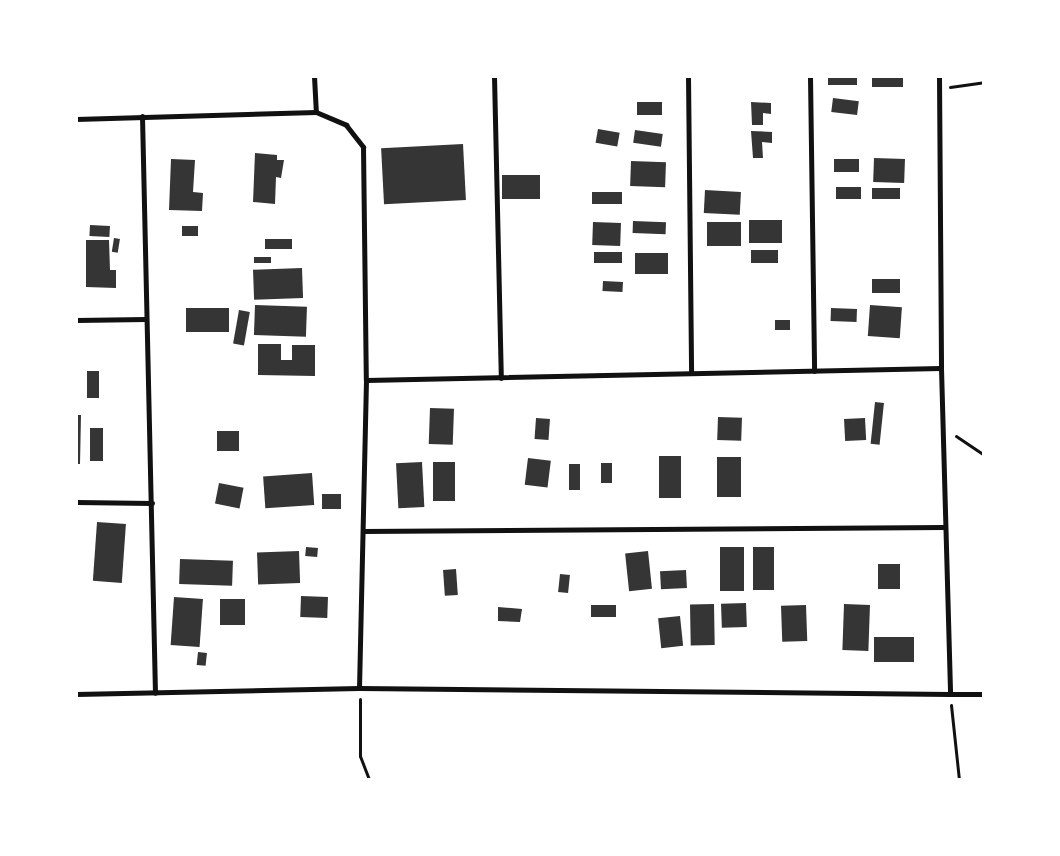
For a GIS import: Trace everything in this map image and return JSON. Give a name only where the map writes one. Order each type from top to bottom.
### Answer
[{"type":"street","points":[[314,76],[316,112]]},
{"type":"street","points":[[494,76],[501,378]]},
{"type":"street","points":[[688,76],[691,373]]},
{"type":"street","points":[[810,76],[814,371]]},
{"type":"street","points":[[939,76],[942,426],[950,694]]},
{"type":"street","points":[[76,119],[316,112],[346,125],[363,146],[366,380],[359,688]]},
{"type":"street","points":[[142,116],[155,693]]},
{"type":"street","points":[[76,320],[146,319]]},
{"type":"street","points":[[366,380],[941,368]]},
{"type":"street","points":[[76,502],[152,503]]},
{"type":"street","points":[[363,531],[945,527]]},
{"type":"street","points":[[76,694],[359,688],[984,694]]},
{"type":"path","points":[[939,88],[984,82]]},
{"type":"path","points":[[942,426],[984,456]]},
{"type":"path","points":[[359,688],[362,717],[360,756],[369,780]]},
{"type":"path","points":[[950,694],[959,780]]},
{"type":"building","points":[[828,76],[857,76],[857,85],[828,85]]},
{"type":"building","points":[[872,76],[903,76],[903,87],[872,87]]},
{"type":"building","points":[[833,98],[859,101],[857,115],[831,112]]},
{"type":"building","points":[[637,102],[662,102],[662,115],[637,115]]},
{"type":"building","points":[[751,102],[771,103],[771,114],[763,113],[763,125],[752,125]]},
{"type":"building","points":[[598,129],[620,133],[617,147],[596,143]]},
{"type":"building","points":[[635,130],[663,134],[661,147],[633,143]]},
{"type":"building","points":[[751,131],[772,132],[772,143],[762,142],[763,158],[753,158]]},
{"type":"building","points":[[463,144],[466,200],[384,204],[381,148]]},
{"type":"building","points":[[255,153],[277,155],[277,160],[284,160],[281,178],[276,177],[275,204],[253,202]]},
{"type":"building","points":[[874,158],[905,159],[904,183],[873,182]]},
{"type":"building","points":[[171,159],[195,160],[193,192],[203,193],[202,211],[169,210]]},
{"type":"building","points":[[834,159],[859,159],[859,172],[834,172]]},
{"type":"building","points":[[631,161],[666,162],[665,187],[630,186]]},
{"type":"building","points":[[502,175],[540,175],[540,199],[502,199]]},
{"type":"building","points":[[836,187],[861,187],[861,199],[836,199]]},
{"type":"building","points":[[872,188],[900,188],[900,199],[872,199]]},
{"type":"building","points":[[705,190],[741,192],[740,215],[704,213]]},
{"type":"building","points":[[592,192],[622,192],[622,204],[592,204]]},
{"type":"building","points":[[749,220],[782,220],[782,243],[749,243]]},
{"type":"building","points":[[633,221],[666,222],[666,234],[633,233]]},
{"type":"building","points":[[593,222],[621,223],[620,246],[592,245]]},
{"type":"building","points":[[707,222],[741,222],[741,246],[707,246]]},
{"type":"building","points":[[90,225],[110,226],[109,237],[89,236]]},
{"type":"building","points":[[182,226],[198,226],[198,236],[182,236]]},
{"type":"building","points":[[114,238],[120,239],[118,253],[112,252]]},
{"type":"building","points":[[265,239],[292,239],[292,249],[265,249]]},
{"type":"building","points":[[86,240],[109,240],[110,270],[116,270],[116,288],[86,287]]},
{"type":"building","points":[[751,250],[778,250],[778,263],[751,263]]},
{"type":"building","points":[[594,252],[622,252],[622,263],[594,263]]},
{"type":"building","points":[[635,253],[668,253],[668,274],[635,274]]},
{"type":"building","points":[[254,257],[271,257],[271,263],[254,263]]},
{"type":"building","points":[[302,268],[303,298],[254,300],[253,270]]},
{"type":"building","points":[[872,279],[900,279],[900,293],[872,293]]},
{"type":"building","points":[[603,281],[623,282],[622,292],[602,291]]},
{"type":"building","points":[[255,305],[307,307],[306,337],[254,335]]},
{"type":"building","points":[[870,305],[902,307],[900,338],[868,336]]},
{"type":"building","points":[[186,308],[229,308],[229,332],[186,332]]},
{"type":"building","points":[[831,308],[857,309],[857,322],[831,321]]},
{"type":"building","points":[[239,310],[250,312],[244,345],[233,343]]},
{"type":"building","points":[[775,320],[790,320],[790,330],[775,330]]},
{"type":"building","points":[[258,344],[281,344],[281,360],[292,360],[292,345],[315,345],[315,376],[258,375]]},
{"type":"building","points":[[87,371],[99,371],[99,398],[87,398]]},
{"type":"building","points":[[875,402],[884,403],[880,445],[871,444]]},
{"type":"building","points":[[430,408],[454,409],[453,445],[429,444]]},
{"type":"building","points":[[76,415],[81,415],[80,464],[76,464]]},
{"type":"building","points":[[718,417],[742,418],[741,441],[717,440]]},
{"type":"building","points":[[536,418],[550,419],[549,440],[535,439]]},
{"type":"building","points":[[865,418],[866,440],[845,441],[844,419]]},
{"type":"building","points":[[90,428],[103,428],[103,461],[90,461]]},
{"type":"building","points":[[217,431],[239,431],[239,451],[217,451]]},
{"type":"building","points":[[659,456],[681,456],[681,498],[659,498]]},
{"type":"building","points":[[717,457],[741,457],[741,497],[717,497]]},
{"type":"building","points":[[528,458],[551,461],[548,488],[525,485]]},
{"type":"building","points":[[422,462],[424,507],[398,508],[396,463]]},
{"type":"building","points":[[433,462],[455,462],[455,501],[433,501]]},
{"type":"building","points":[[601,463],[612,463],[612,483],[601,483]]},
{"type":"building","points":[[569,464],[580,464],[580,490],[569,490]]},
{"type":"building","points":[[312,473],[314,505],[265,508],[263,476]]},
{"type":"building","points":[[219,483],[244,488],[240,508],[215,504]]},
{"type":"building","points":[[322,494],[341,494],[341,509],[322,509]]},
{"type":"building","points":[[97,522],[126,524],[122,583],[93,581]]},
{"type":"building","points":[[306,547],[318,548],[317,557],[305,556]]},
{"type":"building","points":[[720,547],[744,547],[744,591],[720,591]]},
{"type":"building","points":[[753,547],[774,547],[774,590],[753,590]]},
{"type":"building","points":[[299,551],[300,583],[258,584],[257,552]]},
{"type":"building","points":[[648,551],[652,589],[629,591],[625,553]]},
{"type":"building","points":[[180,559],[233,561],[232,586],[179,584]]},
{"type":"building","points":[[878,564],[900,564],[900,589],[878,589]]},
{"type":"building","points":[[456,569],[458,595],[445,596],[443,570]]},
{"type":"building","points":[[686,570],[687,588],[661,589],[660,571]]},
{"type":"building","points":[[560,574],[570,575],[568,593],[558,592]]},
{"type":"building","points":[[301,596],[328,597],[327,618],[300,617]]},
{"type":"building","points":[[174,597],[203,599],[200,647],[171,645]]},
{"type":"building","points":[[220,599],[245,599],[245,625],[220,625]]},
{"type":"building","points":[[746,603],[747,627],[722,628],[721,604]]},
{"type":"building","points":[[690,604],[714,604],[715,645],[691,645]]},
{"type":"building","points":[[844,604],[870,605],[868,651],[842,650]]},
{"type":"building","points":[[591,605],[616,605],[616,617],[591,617]]},
{"type":"building","points":[[806,605],[807,641],[782,642],[781,606]]},
{"type":"building","points":[[498,607],[522,609],[520,622],[498,621]]},
{"type":"building","points":[[680,616],[683,646],[661,648],[658,618]]},
{"type":"building","points":[[874,637],[914,637],[914,662],[874,662]]},
{"type":"building","points":[[198,652],[207,653],[206,666],[197,665]]}]
